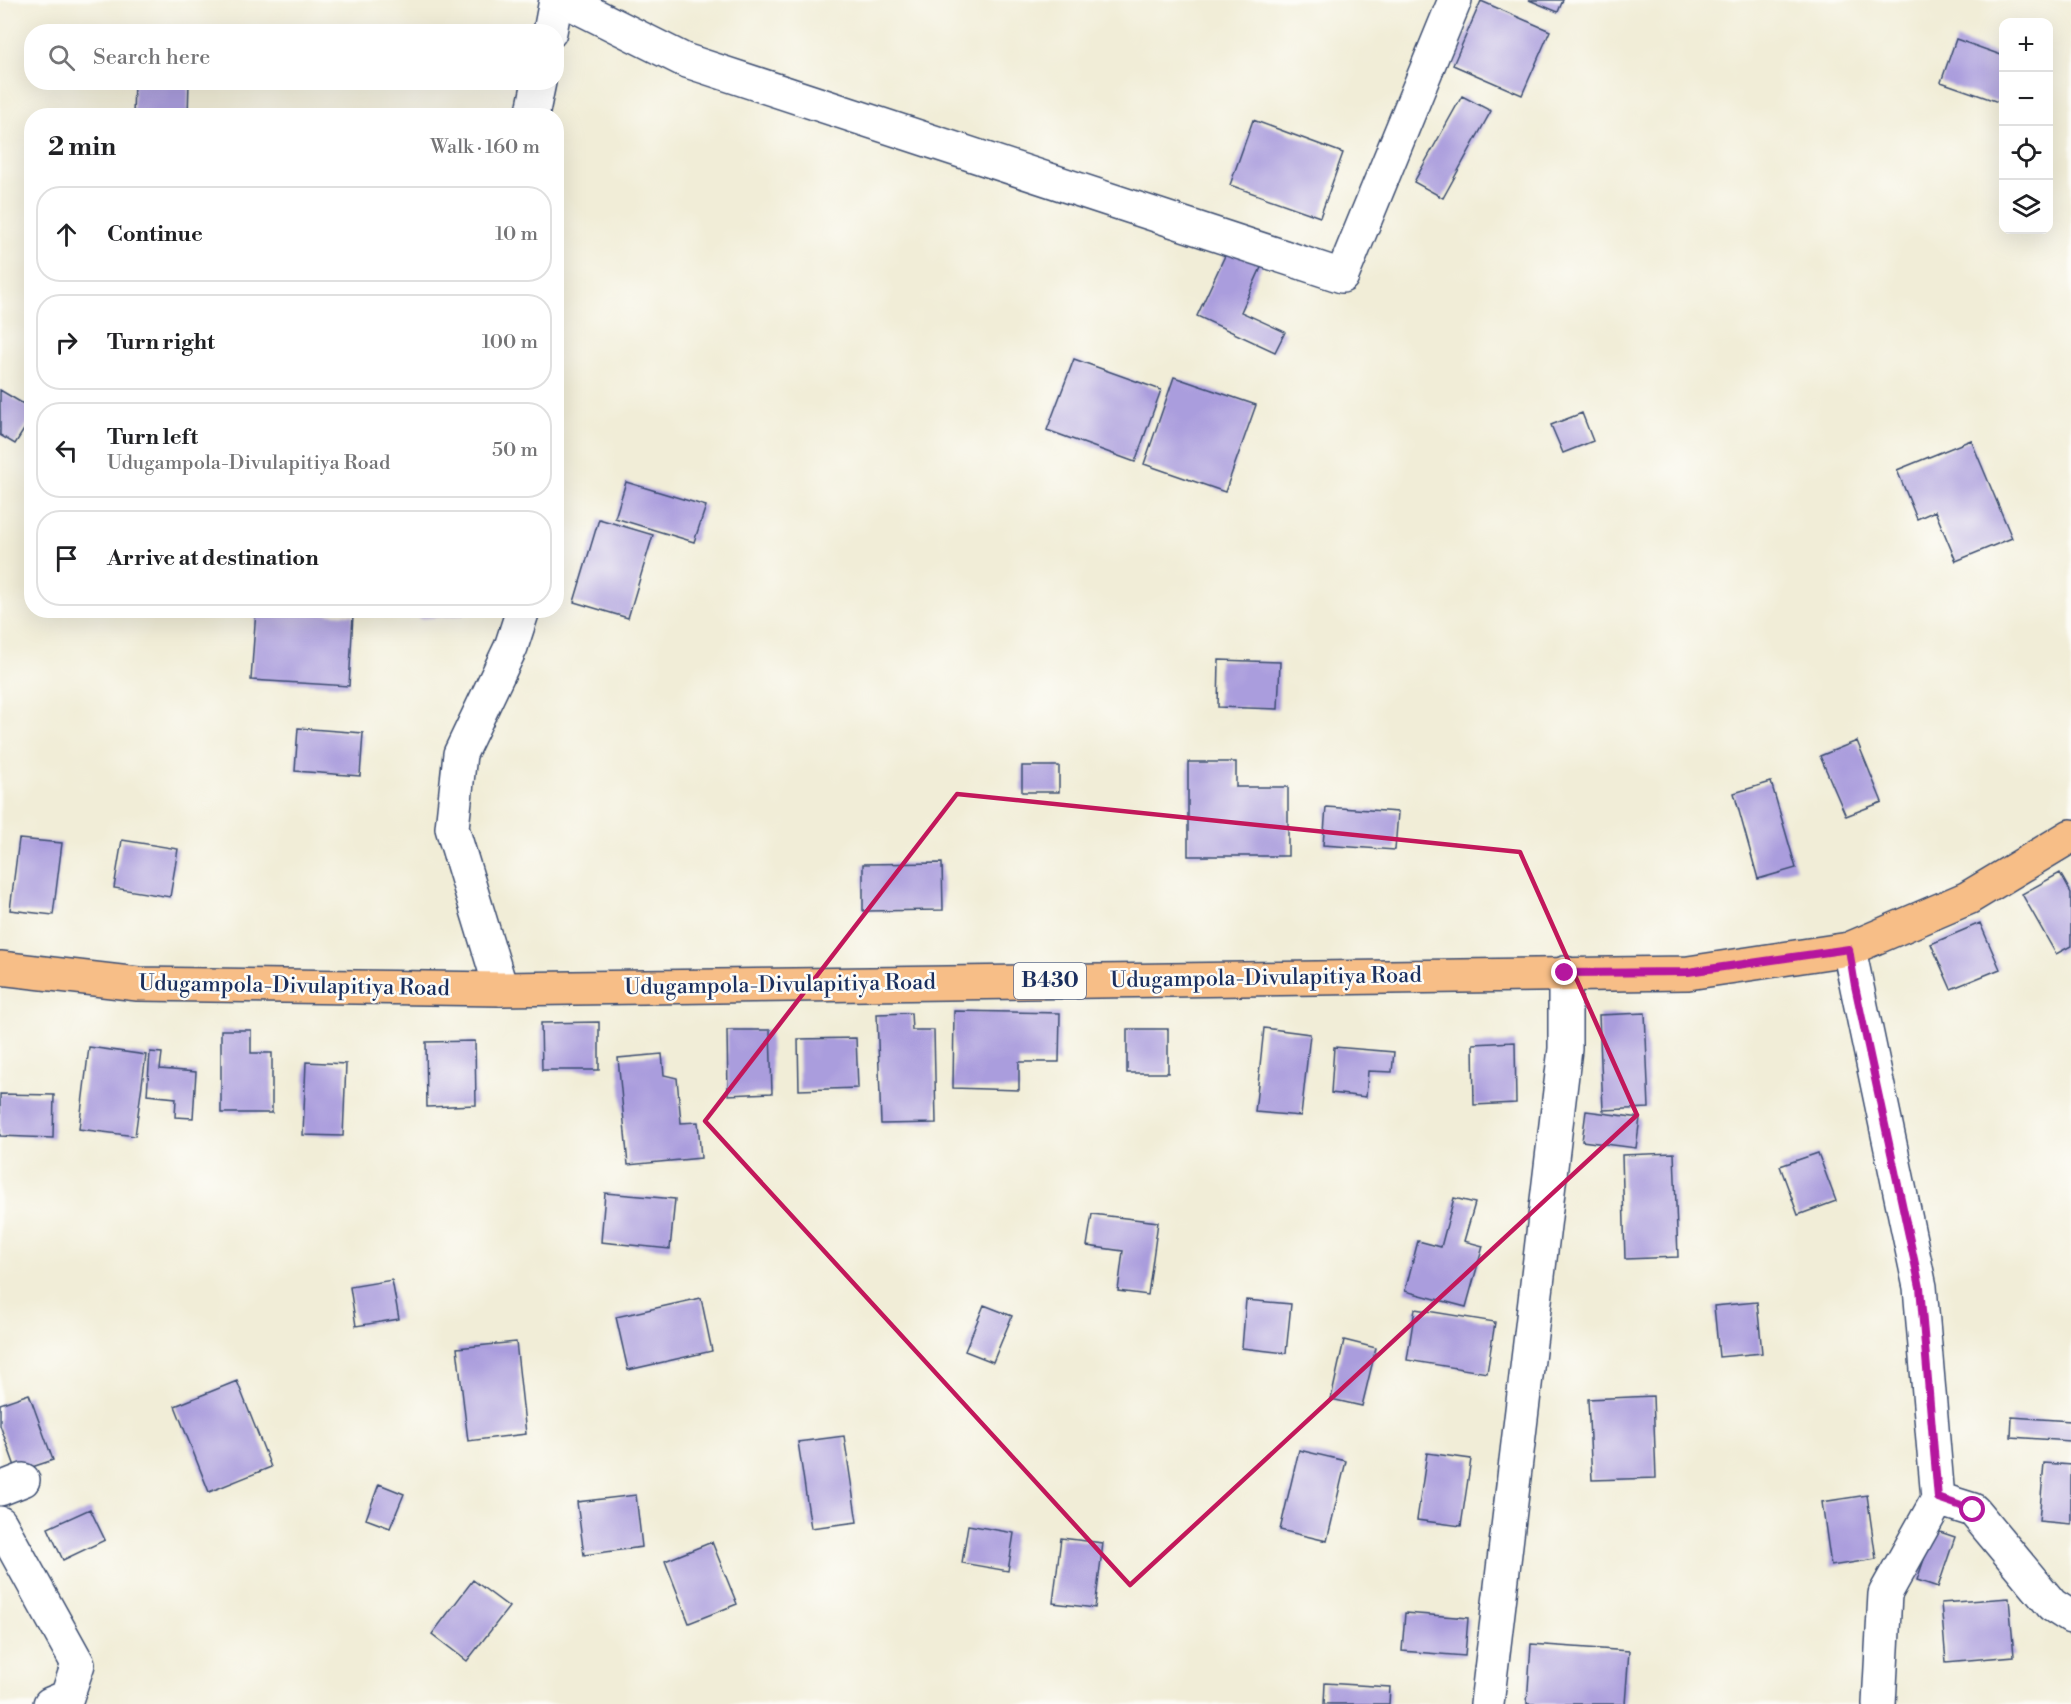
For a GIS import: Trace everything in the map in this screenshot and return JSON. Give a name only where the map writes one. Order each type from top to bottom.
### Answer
[{"type":"main road","name":"Udugampola-Divulapitiya Road","points":[[0,968],[138,984],[501,989],[1688,972],[1849,949],[1968,898],[2071,836]]},
{"type":"street","points":[[552,24],[556,0]]},
{"type":"street","points":[[564,0],[684,60],[1342,276],[1455,0]]},
{"type":"street","points":[[534,108],[537,90]]},
{"type":"street","points":[[501,989],[452,828],[460,754],[511,646],[520,618]]},
{"type":"street","points":[[1849,949],[1920,1287],[1938,1498],[1885,1594],[1879,1704]]},
{"type":"street","points":[[1487,1704],[1565,1048],[1565,973]]},
{"type":"street","points":[[1938,1498],[1973,1510],[2052,1605],[2071,1617]]},
{"type":"street","points":[[0,1524],[78,1664],[67,1697],[50,1704]]},
{"type":"highlighted area","points":[[957,794],[1520,852],[1637,1115],[1130,1585],[705,1121]]},
{"type":"building","points":[[1529,0],[1563,0],[1558,12]]},
{"type":"building","points":[[1481,1],[1550,31],[1522,95],[1453,65]]},
{"type":"building","points":[[1956,39],[1999,54],[1999,102],[1941,82]]},
{"type":"building","points":[[134,90],[189,90],[188,108],[133,108]]},
{"type":"building","points":[[1462,96],[1491,111],[1443,198],[1414,182]]},
{"type":"building","points":[[1253,120],[1343,153],[1320,217],[1230,185]]},
{"type":"building","points":[[1229,247],[1263,263],[1241,312],[1285,332],[1275,352],[1197,316]]},
{"type":"building","points":[[1074,359],[1161,390],[1135,462],[1047,430]]},
{"type":"building","points":[[1174,377],[1256,405],[1225,492],[1144,464]]},
{"type":"building","points":[[0,390],[24,404],[24,430],[15,444],[0,435]]},
{"type":"building","points":[[1582,413],[1593,441],[1563,453],[1551,425]]},
{"type":"building","points":[[1971,440],[2012,538],[1956,561],[1935,511],[1917,519],[1897,470]]},
{"type":"building","points":[[626,482],[706,506],[694,542],[615,518]]},
{"type":"building","points":[[599,519],[653,535],[628,618],[574,602]]},
{"type":"building","points":[[255,618],[353,618],[349,686],[251,680]]},
{"type":"building","points":[[1219,660],[1280,662],[1278,709],[1218,707]]},
{"type":"building","points":[[298,728],[363,733],[360,776],[295,771]]},
{"type":"building","points":[[1857,741],[1882,802],[1846,816],[1820,756]]},
{"type":"building","points":[[1188,762],[1236,762],[1236,787],[1288,787],[1288,856],[1188,856]]},
{"type":"building","points":[[1022,766],[1059,766],[1059,792],[1022,792]]},
{"type":"building","points":[[1771,782],[1796,868],[1758,879],[1734,793]]},
{"type":"building","points":[[1326,807],[1398,812],[1395,850],[1323,845]]},
{"type":"building","points":[[19,839],[62,843],[53,915],[10,910]]},
{"type":"building","points":[[122,840],[178,849],[170,897],[114,888]]},
{"type":"building","points":[[942,863],[943,910],[863,911],[863,864]]},
{"type":"building","points":[[2060,873],[2071,893],[2071,946],[2056,954],[2022,894]]},
{"type":"building","points":[[1980,923],[2000,969],[1951,989],[1931,944]]},
{"type":"building","points":[[954,1011],[1060,1013],[1059,1062],[1019,1062],[1019,1090],[953,1088]]},
{"type":"building","points":[[911,1013],[912,1030],[934,1030],[936,1123],[881,1124],[877,1014]]},
{"type":"building","points":[[1645,1013],[1649,1108],[1603,1110],[1599,1015]]},
{"type":"building","points":[[599,1022],[599,1070],[542,1070],[541,1023]]},
{"type":"building","points":[[1264,1028],[1310,1034],[1301,1116],[1255,1112]]},
{"type":"building","points":[[1127,1029],[1168,1029],[1168,1073],[1127,1073]]},
{"type":"building","points":[[221,1030],[251,1030],[251,1053],[272,1053],[272,1113],[221,1113]]},
{"type":"building","points":[[727,1030],[770,1030],[772,1093],[728,1095]]},
{"type":"building","points":[[856,1038],[858,1088],[799,1090],[798,1039]]},
{"type":"building","points":[[475,1041],[476,1105],[427,1107],[426,1042]]},
{"type":"building","points":[[1515,1042],[1516,1103],[1474,1105],[1473,1044]]},
{"type":"building","points":[[89,1047],[146,1055],[135,1136],[79,1129]]},
{"type":"building","points":[[1334,1047],[1394,1052],[1392,1072],[1368,1071],[1366,1097],[1331,1093]]},
{"type":"building","points":[[150,1052],[162,1053],[160,1069],[196,1072],[193,1118],[175,1117],[176,1098],[147,1095]]},
{"type":"building","points":[[662,1054],[664,1075],[677,1078],[681,1123],[698,1122],[701,1158],[628,1165],[618,1058]]},
{"type":"building","points":[[306,1062],[346,1064],[343,1136],[303,1135]]},
{"type":"building","points":[[0,1094],[54,1095],[53,1138],[0,1136]]},
{"type":"building","points":[[1586,1111],[1640,1118],[1636,1148],[1582,1141]]},
{"type":"building","points":[[1674,1153],[1678,1257],[1625,1259],[1622,1155]]},
{"type":"building","points":[[1818,1153],[1836,1201],[1798,1215],[1780,1166]]},
{"type":"building","points":[[605,1193],[675,1199],[670,1249],[601,1242]]},
{"type":"building","points":[[1454,1198],[1475,1203],[1464,1241],[1483,1246],[1466,1307],[1405,1291],[1418,1241],[1441,1247]]},
{"type":"building","points":[[1092,1214],[1158,1222],[1148,1295],[1118,1291],[1123,1251],[1087,1246]]},
{"type":"building","points":[[392,1280],[399,1319],[356,1326],[350,1287]]},
{"type":"building","points":[[701,1298],[712,1351],[628,1370],[616,1317]]},
{"type":"building","points":[[1246,1300],[1291,1304],[1286,1353],[1242,1348]]},
{"type":"building","points":[[1757,1302],[1762,1353],[1719,1357],[1714,1306]]},
{"type":"building","points":[[984,1305],[1012,1316],[993,1362],[965,1351]]},
{"type":"building","points":[[1415,1309],[1495,1322],[1487,1373],[1407,1360]]},
{"type":"building","points":[[1344,1340],[1376,1348],[1362,1406],[1331,1399]]},
{"type":"building","points":[[516,1342],[526,1434],[468,1441],[457,1348]]},
{"type":"building","points":[[237,1381],[271,1467],[209,1492],[175,1406]]},
{"type":"building","points":[[29,1394],[53,1460],[17,1472],[0,1425],[0,1404]]},
{"type":"building","points":[[1653,1396],[1656,1478],[1592,1480],[1588,1399]]},
{"type":"building","points":[[2012,1417],[2071,1421],[2071,1441],[2011,1437]]},
{"type":"building","points":[[844,1436],[857,1522],[811,1528],[798,1442]]},
{"type":"building","points":[[1299,1450],[1346,1461],[1327,1541],[1280,1530]]},
{"type":"building","points":[[1427,1453],[1471,1459],[1461,1526],[1417,1520]]},
{"type":"building","points":[[2044,1463],[2071,1465],[2071,1524],[2039,1521]]},
{"type":"building","points":[[379,1484],[404,1494],[390,1528],[366,1519]]},
{"type":"building","points":[[636,1495],[642,1547],[584,1555],[577,1502]]},
{"type":"building","points":[[1867,1495],[1876,1559],[1831,1566],[1822,1502]]},
{"type":"building","points":[[90,1509],[105,1540],[63,1560],[48,1528]]},
{"type":"building","points":[[968,1525],[1014,1533],[1008,1571],[962,1563]]},
{"type":"building","points":[[1934,1530],[1955,1537],[1938,1587],[1917,1580]]},
{"type":"building","points":[[1061,1538],[1103,1543],[1095,1608],[1053,1603]]},
{"type":"building","points":[[712,1542],[737,1604],[689,1623],[665,1561]]},
{"type":"building","points":[[473,1580],[509,1607],[467,1661],[432,1634]]},
{"type":"building","points":[[2009,1598],[2014,1656],[1946,1662],[1941,1603]]},
{"type":"building","points":[[1405,1613],[1468,1618],[1465,1656],[1402,1651]]},
{"type":"building","points":[[1531,1644],[1629,1651],[1625,1704],[1527,1704]]},
{"type":"building","points":[[1325,1683],[1390,1687],[1389,1704],[1324,1704]]},
{"type":"route","points":[[1565,973],[1688,972],[1849,949],[1920,1287],[1938,1498],[1973,1510]]}]
